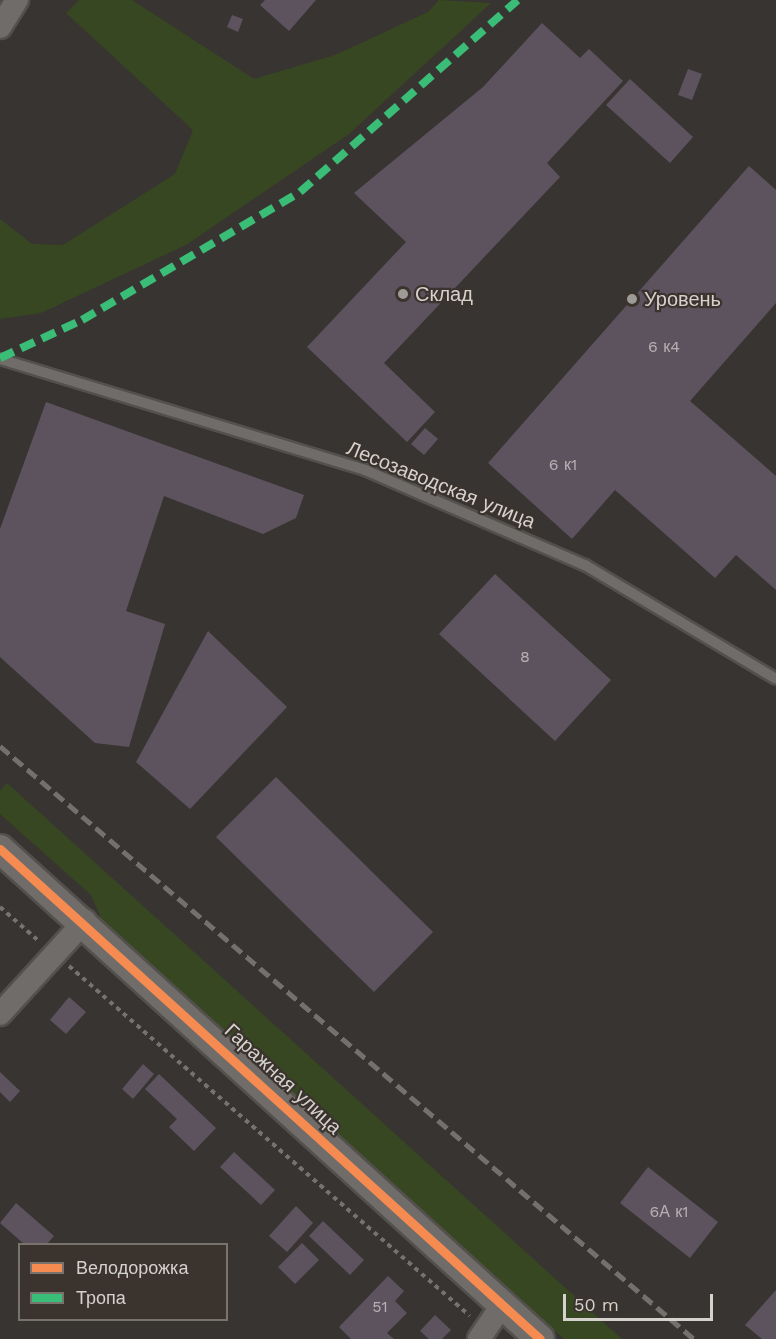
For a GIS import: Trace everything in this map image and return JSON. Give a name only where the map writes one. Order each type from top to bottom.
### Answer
[{"type":"street","points":[[0,27],[17,0]]},
{"type":"street","name":"Гаражная улица","points":[[0,849],[85,921],[540,1339]]},
{"type":"street","points":[[0,1014],[85,921]]},
{"type":"street","points":[[483,1335],[502,1305]]},
{"type":"lane","name":"Лесозаводская улица","points":[[0,359],[365,470],[585,565],[776,679]]},
{"type":"path","points":[[0,907],[483,1335]]},
{"type":"green space","points":[[79,0],[132,0],[254,79],[335,55],[428,12],[439,0],[491,3],[349,134],[186,245],[41,313],[0,319],[0,219],[32,244],[63,245],[175,174],[193,130],[66,13]]},
{"type":"green space","points":[[7,783],[622,1339],[564,1339],[104,925],[91,895],[0,814],[0,791]]},
{"type":"building","points":[[265,0],[316,0],[289,31],[260,5]]},
{"type":"building","points":[[232,15],[243,19],[238,32],[227,27]]},
{"type":"building","points":[[542,23],[580,58],[589,49],[623,81],[547,163],[560,177],[384,363],[435,412],[407,442],[307,347],[406,242],[354,193],[483,87]]},
{"type":"building","points":[[688,69],[702,74],[692,100],[678,95]]},
{"type":"building","points":[[630,79],[693,137],[670,163],[606,105]]},
{"type":"building","points":[[749,166],[776,190],[776,303],[690,401],[776,476],[776,590],[736,555],[715,578],[615,490],[572,539],[488,463]]},
{"type":"building","points":[[46,402],[304,495],[296,518],[263,534],[164,496],[126,611],[165,624],[129,747],[95,743],[0,657],[0,529]]},
{"type":"building","points":[[425,428],[438,439],[424,455],[411,444]]},
{"type":"building","points":[[495,574],[611,680],[555,741],[439,634]]},
{"type":"building","points":[[208,631],[287,707],[190,809],[136,762]]},
{"type":"building","points":[[276,777],[433,932],[374,992],[216,837]]},
{"type":"building","points":[[69,997],[86,1012],[66,1034],[50,1020]]},
{"type":"building","points":[[143,1064],[154,1074],[133,1099],[122,1089]]},
{"type":"building","points":[[0,1072],[20,1091],[10,1102],[0,1092]]},
{"type":"building","points":[[159,1074],[216,1128],[194,1151],[169,1127],[177,1119],[145,1089]]},
{"type":"building","points":[[234,1152],[275,1190],[261,1205],[220,1167]]},
{"type":"building","points":[[648,1167],[718,1222],[690,1258],[620,1203]]},
{"type":"building","points":[[16,1203],[54,1236],[48,1243],[23,1243],[0,1223]]},
{"type":"building","points":[[296,1206],[313,1223],[287,1252],[269,1236]]},
{"type":"building","points":[[323,1221],[364,1260],[350,1275],[309,1236]]},
{"type":"building","points":[[302,1243],[319,1260],[295,1284],[278,1267]]},
{"type":"building","points":[[388,1276],[404,1291],[395,1301],[407,1313],[387,1333],[394,1339],[351,1339],[339,1327]]},
{"type":"building","points":[[776,1290],[776,1339],[762,1339],[745,1325]]},
{"type":"building","points":[[435,1315],[451,1330],[442,1339],[429,1339],[420,1331]]},
{"type":"railway","points":[[0,746],[694,1339]]},
{"type":"marked path","points":[[0,358],[82,320],[300,192],[518,0]]},
{"type":"cycle path","points":[[0,849],[540,1339]]},
{"type":"place","name":"Склад","points":[[403,294]]},
{"type":"place","name":"Уровень","points":[[632,299]]}]
